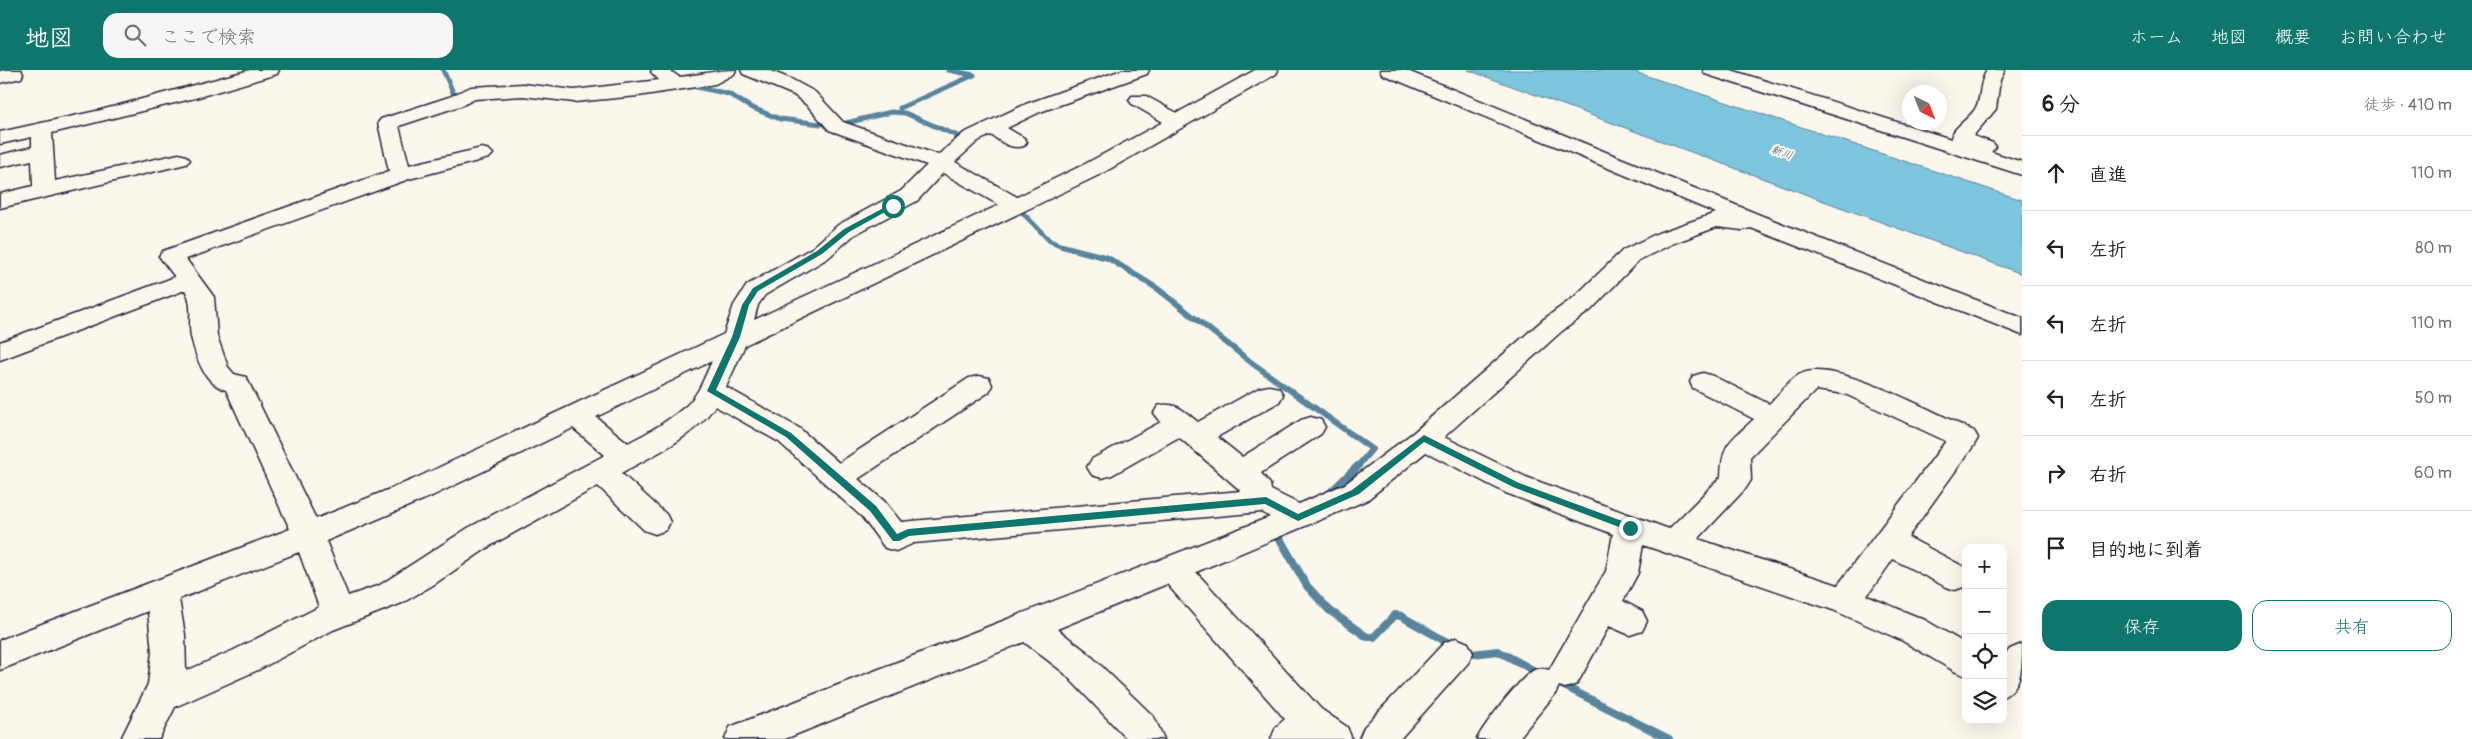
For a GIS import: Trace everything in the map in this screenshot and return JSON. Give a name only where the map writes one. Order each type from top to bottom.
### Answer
[{"type":"street","points":[[0,138],[42,130],[188,94],[221,77],[270,70]]},
{"type":"street","points":[[657,70],[675,83]]},
{"type":"street","points":[[401,174],[388,123],[456,101],[471,92],[523,90],[574,96],[638,90],[675,83],[708,80],[727,70]]},
{"type":"street","points":[[750,70],[797,90],[814,102],[825,118],[836,126],[941,163],[1015,205]]},
{"type":"street","points":[[164,695],[176,692],[246,660],[321,620],[391,594],[448,560],[479,537],[679,426],[697,410],[711,391],[736,337],[746,305],[756,290],[820,253],[846,230],[909,196],[941,163],[971,137],[1049,102],[1140,70]]},
{"type":"street","points":[[0,654],[308,535],[422,488],[1093,168],[1269,70]]},
{"type":"street","points":[[1389,70],[1752,220],[2022,327]]},
{"type":"street","points":[[1712,70],[2022,169]]},
{"type":"street","points":[[1996,70],[1990,80],[1986,109],[1960,138],[2022,160]]},
{"type":"street","points":[[1139,100],[1178,122]]},
{"type":"street","points":[[1049,102],[1074,116]]},
{"type":"street","points":[[992,127],[1017,142]]},
{"type":"street","points":[[42,130],[44,190]]},
{"type":"street","points":[[0,162],[42,151]]},
{"type":"street","points":[[338,614],[308,535],[236,383],[226,381],[216,371],[204,336],[202,297],[171,256],[401,174],[482,154]]},
{"type":"street","points":[[0,201],[179,160]]},
{"type":"street","points":[[743,739],[1298,518],[1356,492],[1424,438],[1553,325],[1582,304],[1631,255],[1666,238],[1715,220],[1742,223],[1752,220]]},
{"type":"street","points":[[0,351],[190,280]]},
{"type":"street","points":[[1676,542],[1736,480],[1736,454],[1810,380],[1850,384],[1964,438],[1844,601]]},
{"type":"street","points":[[1703,382],[1772,417]]},
{"type":"street","points":[[838,478],[979,385]]},
{"type":"street","points":[[711,391],[788,435],[873,509],[896,539],[908,532],[1266,500],[1298,518]]},
{"type":"street","points":[[1102,468],[1182,424],[1270,394]]},
{"type":"street","points":[[575,414],[655,522]]},
{"type":"street","points":[[1182,424],[1255,484],[1258,501]]},
{"type":"street","points":[[1241,472],[1311,427]]},
{"type":"street","points":[[1424,438],[1516,485],[1630,528],[1676,542],[1844,601],[1913,630],[1962,659]]},
{"type":"street","points":[[1495,739],[1617,614],[1630,528]]},
{"type":"street","points":[[1888,541],[1955,577]]},
{"type":"street","points":[[1172,568],[1310,733]]},
{"type":"street","points":[[139,739],[156,712],[167,686],[170,642],[161,592]]},
{"type":"street","points":[[1028,626],[1075,662],[1141,729],[1146,739]]},
{"type":"street","points":[[1377,739],[1456,653]]},
{"type":"street","points":[[2006,679],[2022,660]]},
{"type":"street","points":[[2007,686],[2022,697]]},
{"type":"water","name":"新川","points":[[1468,70],[1629,70],[2022,200],[2022,274]]},
{"type":"waterway","points":[[443,70],[455,97],[460,97]]},
{"type":"waterway","points":[[900,108],[974,75],[948,70]]},
{"type":"waterway","points":[[692,86],[729,94],[750,107],[780,119],[821,124]]},
{"type":"waterway","points":[[846,123],[891,112],[905,113],[960,137],[955,141]]},
{"type":"waterway","points":[[1020,210],[1050,241],[1063,246]]},
{"type":"waterway","points":[[1063,246],[1108,258],[1158,289],[1252,363],[1372,449],[1357,467]]},
{"type":"waterway","points":[[1329,494],[1357,467]]},
{"type":"waterway","points":[[1280,539],[1307,586],[1329,610],[1367,637],[1374,637],[1395,615],[1401,616],[1454,646]]},
{"type":"waterway","points":[[1463,651],[1472,654],[1498,651],[1542,675]]},
{"type":"waterway","points":[[1558,683],[1669,739]]},
{"type":"route","points":[[893,206],[846,230],[820,253],[756,290],[746,305],[736,337],[711,391],[788,435],[873,509],[896,539],[908,532],[1266,500],[1298,518],[1356,492],[1424,438],[1516,485],[1630,528]]}]
